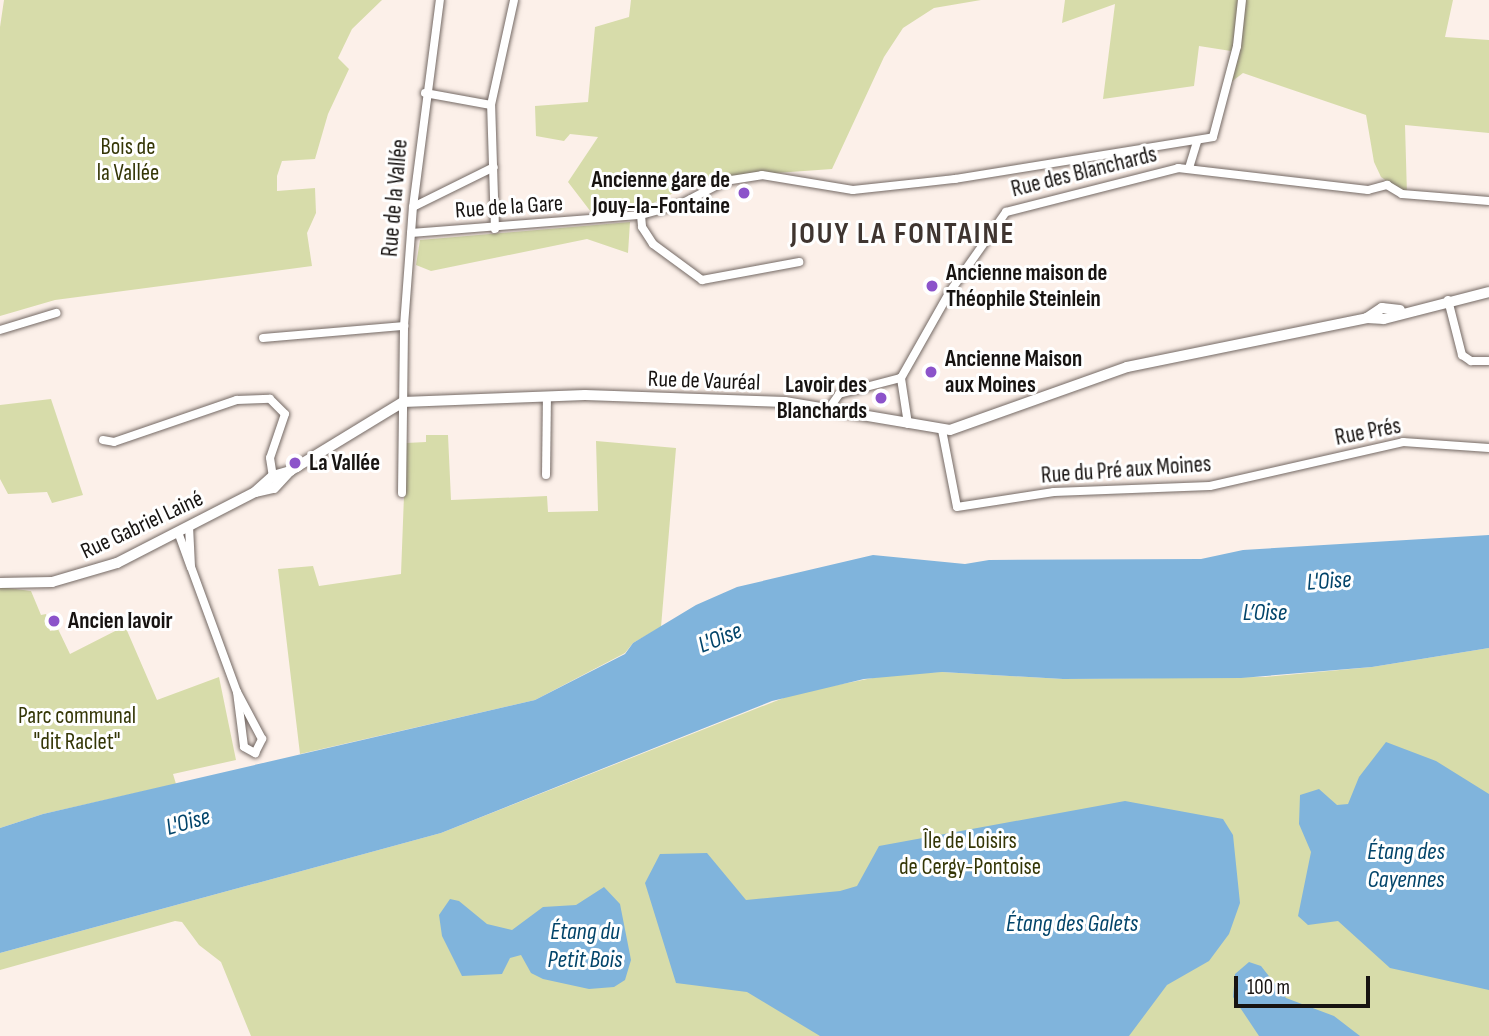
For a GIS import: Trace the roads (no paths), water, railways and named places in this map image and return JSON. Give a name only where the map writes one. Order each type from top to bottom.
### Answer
[{"type":"street","name":"Rue de la Vallée","points":[[402,493],[404,326],[412,207],[425,93],[440,0]]},
{"type":"street","points":[[495,229],[491,104],[514,0]]},
{"type":"street","name":"Rue de la Gare","points":[[411,233],[495,229],[641,215],[681,204],[725,181],[762,175],[853,190],[1213,137],[1237,46],[1242,0]]},
{"type":"street","points":[[425,93],[491,104]]},
{"type":"street","name":"Rue des Blanchards","points":[[1189,168],[1196,141]]},
{"type":"street","points":[[412,207],[494,167]]},
{"type":"street","name":"Rue des Blanchards","points":[[901,378],[1000,215],[1149,174],[1189,168],[1283,183],[1368,190],[1387,185],[1402,194],[1489,201]]},
{"type":"street","points":[[641,215],[642,227],[653,244],[702,280],[799,262]]},
{"type":"street","name":"Rue de Vauréal","points":[[403,402],[547,396],[785,402],[942,430],[1127,368],[1367,318],[1382,308],[1404,310],[1489,292]]},
{"type":"street","points":[[1448,300],[1462,355],[1471,361],[1489,361]]},
{"type":"street","points":[[0,330],[56,313]]},
{"type":"street","points":[[263,338],[404,326]]},
{"type":"street","points":[[828,410],[839,394],[901,378],[908,424]]},
{"type":"street","points":[[546,475],[547,396]]},
{"type":"street","points":[[103,440],[114,442],[237,400],[271,399],[280,404],[285,420],[270,458],[273,476]]},
{"type":"street","name":"Rue Gabriel Lainé","points":[[0,583],[30,585],[96,571],[255,492],[273,476],[290,471],[403,402]]},
{"type":"street","name":"Rue du Pré aux Moines","points":[[942,430],[957,507],[1054,492],[1210,486],[1298,466]]},
{"type":"street","name":"Rue Prés","points":[[1298,466],[1403,442],[1489,448]]},
{"type":"street","name":"Rue Gabriel Lainé","points":[[255,492],[274,488],[290,471]]},
{"type":"street","points":[[189,526],[191,567]]},
{"type":"street","points":[[178,531],[237,692],[244,747],[254,753],[262,738],[250,708],[237,692]]},
{"type":"water","name":"L’Oise","points":[[1489,535],[1489,648],[1372,667],[1241,678],[1063,679],[942,672],[864,679],[772,701],[441,833],[0,953],[0,828],[43,814],[535,700],[625,654],[633,643],[696,605],[737,587],[873,555],[965,564],[989,560],[1201,559],[1243,550]]},
{"type":"water","name":"Étang des Cayennes","points":[[1386,742],[1436,761],[1489,794],[1489,990],[1390,968],[1338,921],[1308,925],[1298,916],[1311,852],[1299,824],[1300,795],[1319,789],[1337,805],[1348,804],[1359,777]]},
{"type":"water","name":"Étang des Galets","points":[[1125,801],[1223,819],[1233,835],[1240,903],[1229,934],[1209,961],[1167,985],[1129,1036],[820,1036],[747,992],[676,983],[645,883],[660,854],[707,853],[746,900],[840,891],[857,886],[879,846]]},
{"type":"water","name":"Étang du Petit Bois","points":[[604,887],[620,904],[631,960],[625,980],[614,987],[589,989],[543,979],[531,973],[521,955],[510,958],[502,974],[462,976],[442,936],[439,915],[450,899],[459,901],[487,924],[512,930],[543,907],[576,905]]},
{"type":"water","points":[[1249,962],[1261,966],[1286,998],[1334,1016],[1360,1036],[1259,1036],[1233,997],[1235,974]]},
{"type":"place","name":"Ancienne gare de Jouy-la-Fontaine","points":[[744,193]]},
{"type":"place","name":"Ancienne maison de Théophile Steinlein","points":[[932,286]]},
{"type":"place","name":"Ancienne Maison aux Moines","points":[[931,372]]},
{"type":"place","name":"Lavoir des Blanchards","points":[[881,398]]},
{"type":"place","name":"La Vallée","points":[[295,463]]},
{"type":"place","name":"Ancien lavoir","points":[[54,621]]},
{"type":"district","name":"JOUY LA FONTAINE","points":[[903,234]]},
{"type":"park label","name":"Bois de la Vallée","points":[[128,160]]},
{"type":"park label","name":"Parc communal \"dit Raclet\"","points":[[77,729]]},
{"type":"park label","name":"Île de Loisirs de Cergy-Pontoise","points":[[970,854]]},
{"type":"water label","name":"L'Oise","points":[[1329,581]]},
{"type":"water label","name":"L'Oise","points":[[720,638]]},
{"type":"water label","name":"L'Oise","points":[[188,822]]}]
